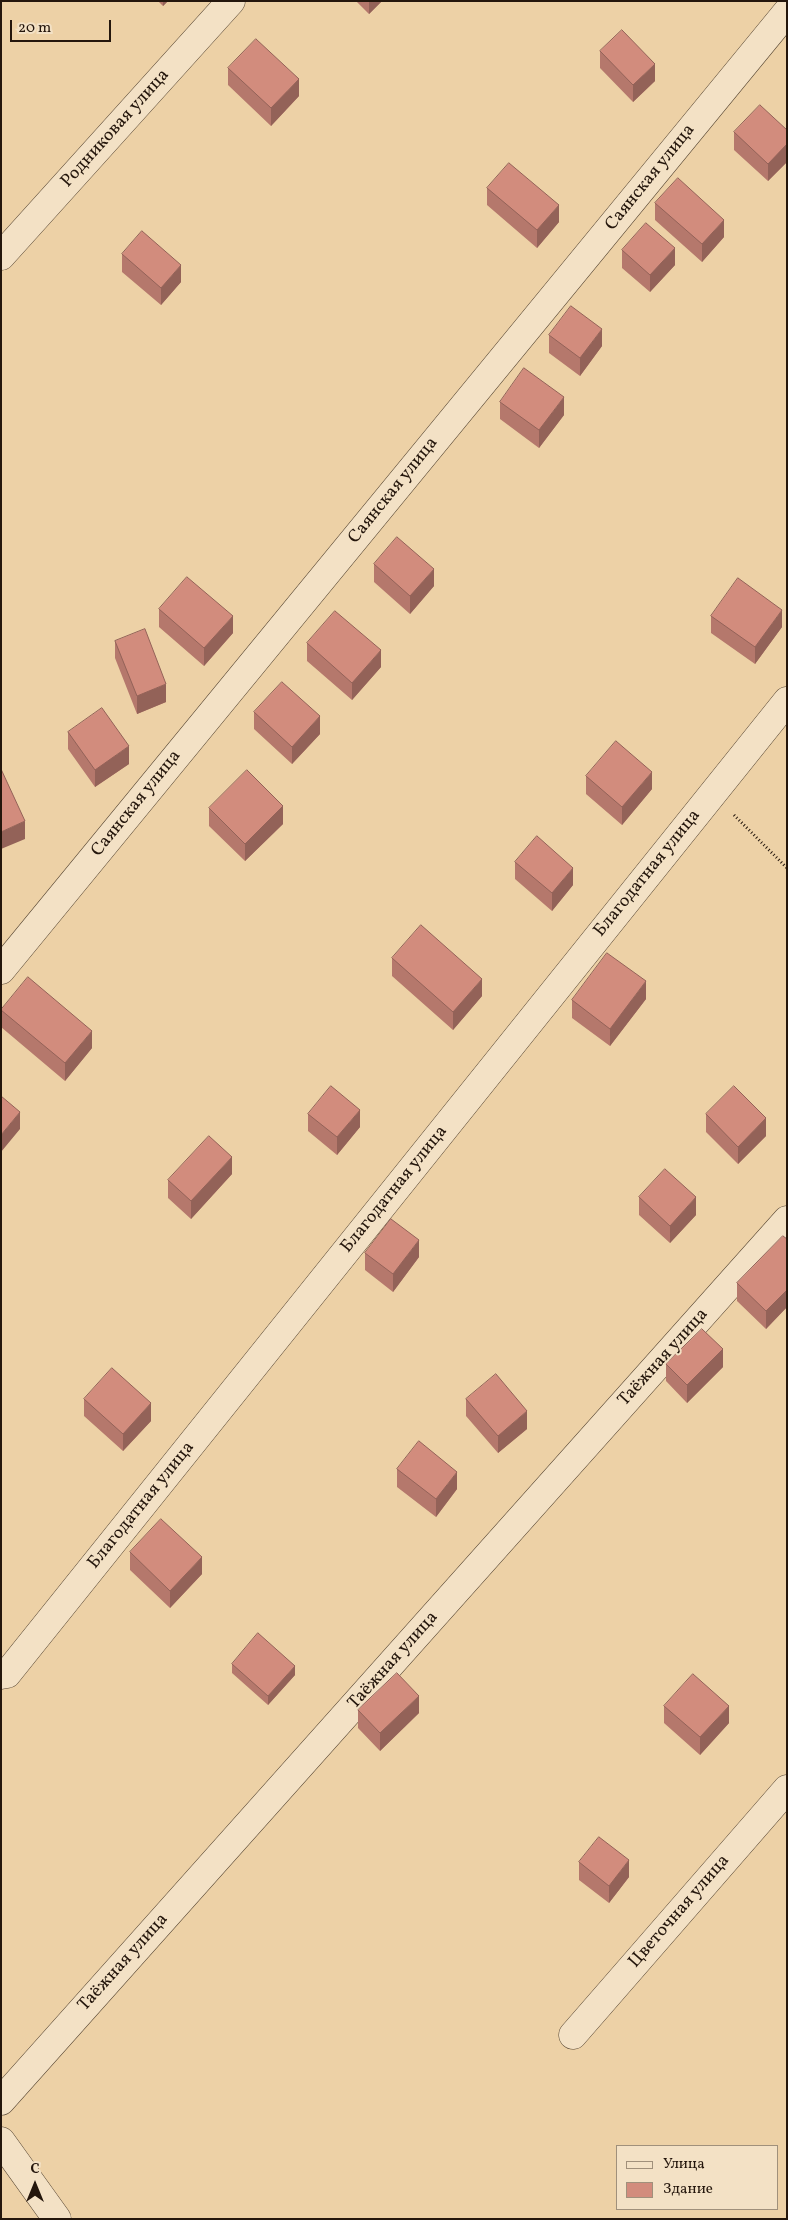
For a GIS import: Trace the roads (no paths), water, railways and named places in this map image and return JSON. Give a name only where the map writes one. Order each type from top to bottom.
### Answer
[{"type":"street","name":"Родниковая улица","points":[[1,256],[231,1]]},
{"type":"street","name":"Саянская улица","points":[[1,970],[787,12]]},
{"type":"street","name":"Благодатная улица","points":[[1,1675],[7,1674],[787,701]]},
{"type":"street","name":"Таёжная улица","points":[[1,2101],[787,1220]]},
{"type":"street","name":"Цветочная улица","points":[[573,2035],[787,1788]]},
{"type":"street","points":[[1,2141],[57,2219]]}]
